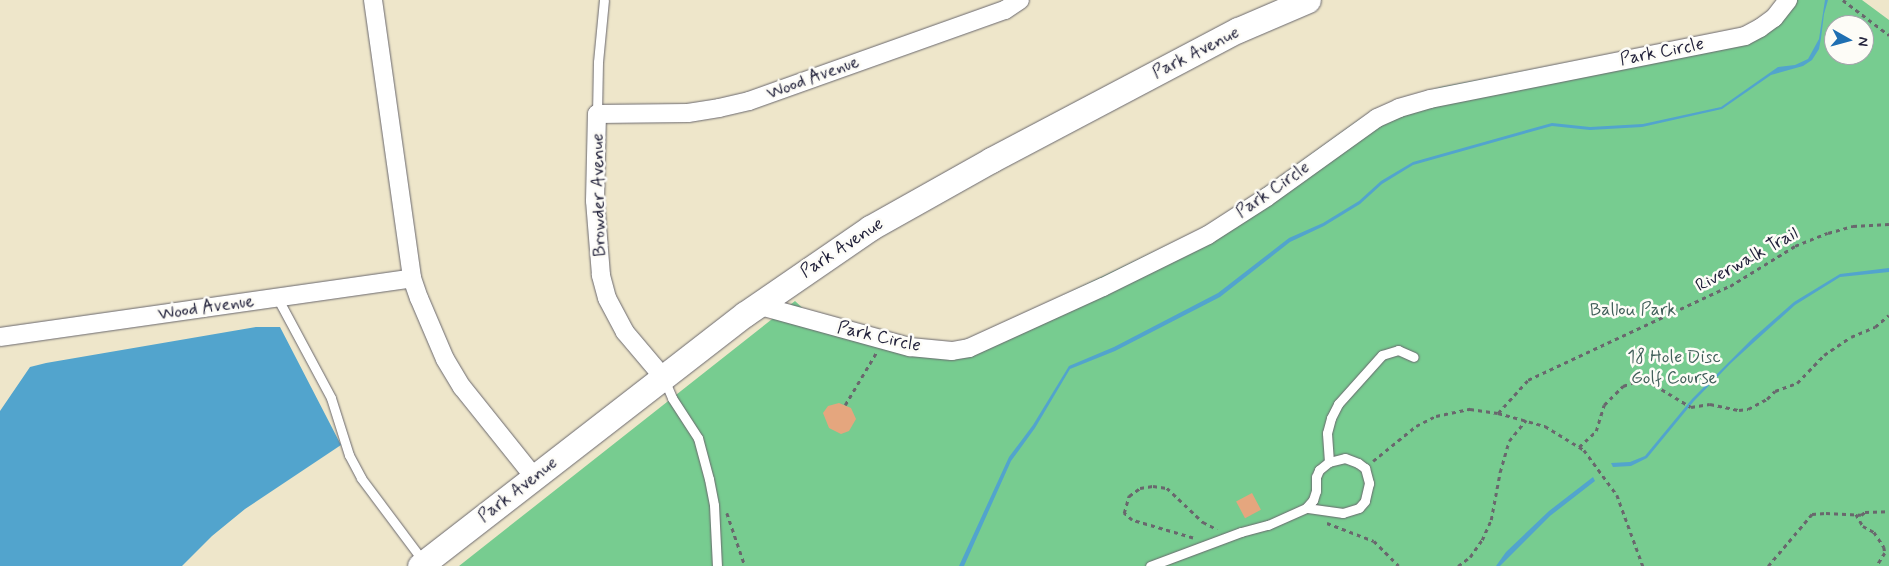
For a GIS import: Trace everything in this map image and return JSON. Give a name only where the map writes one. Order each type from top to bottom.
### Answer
[{"type":"main road","name":"Park Avenue","points":[[422,564],[757,305],[870,228],[935,190],[1238,30],[1308,0]]},
{"type":"street","points":[[373,0],[412,278],[438,344],[462,387],[534,477]]},
{"type":"street","name":"Wood Avenue","points":[[597,114],[688,113],[750,100],[1005,10],[1020,0]]},
{"type":"street","name":"Park Circle","points":[[757,305],[910,348],[952,351],[970,348],[1103,287],[1208,235],[1267,197],[1377,118],[1399,108],[1440,97],[1745,36],[1774,18],[1788,0]]},
{"type":"street","name":"Browder Avenue","points":[[597,114],[595,201],[601,275],[607,298],[625,332],[663,376]]},
{"type":"street","name":"Wood Avenue","points":[[0,337],[412,278]]},
{"type":"lane","points":[[597,114],[598,62],[604,0]]},
{"type":"lane","points":[[278,298],[331,398],[349,456],[361,478],[422,564]]},
{"type":"lane","points":[[1329,462],[1327,433],[1331,418],[1338,404],[1382,355],[1398,350],[1414,357]]},
{"type":"lane","points":[[663,376],[672,398],[698,438],[714,505],[717,566]]},
{"type":"lane","points":[[1150,566],[1229,536],[1268,525],[1306,508],[1313,500],[1316,491],[1316,476],[1329,462],[1345,458],[1365,468],[1370,484],[1365,501],[1359,508],[1343,512],[1306,508]]},
{"type":"path","points":[[1843,0],[1889,34]]},
{"type":"path","name":"Riverwalk Trail","points":[[1498,413],[1528,380],[1730,286],[1795,246],[1828,233],[1853,226],[1889,224]]},
{"type":"path","points":[[1579,447],[1596,431],[1604,405],[1623,386],[1634,382],[1648,381],[1691,407],[1710,404],[1739,410],[1748,409],[1767,399],[1775,391],[1797,383],[1824,355],[1851,338],[1875,328],[1889,315]]},
{"type":"path","points":[[845,405],[858,378],[866,372],[875,357],[880,339]]},
{"type":"path","points":[[1365,468],[1395,441],[1416,426],[1436,416],[1470,409],[1498,413],[1545,426],[1584,450],[1617,495],[1643,566]]},
{"type":"path","points":[[1458,566],[1470,556],[1482,540],[1491,520],[1503,457],[1509,441],[1526,420]]},
{"type":"path","points":[[1211,543],[1132,520],[1124,514],[1129,496],[1140,488],[1153,486],[1167,488],[1203,522],[1229,536]]},
{"type":"path","points":[[726,507],[745,566]]},
{"type":"path","points":[[1768,566],[1812,514],[1856,514],[1889,511]]},
{"type":"path","points":[[1856,514],[1863,526],[1874,532],[1884,547],[1884,553],[1877,566]]},
{"type":"path","points":[[1320,518],[1331,526],[1374,541],[1400,566]]},
{"type":"green space","name":"Ballou Park","points":[[1778,0],[1862,0],[1889,20],[1889,566],[459,566],[795,301],[809,314],[931,343],[954,344],[991,330],[1201,229],[1250,198],[1360,119],[1405,98],[1441,87],[1743,29],[1766,14]]},
{"type":"water","points":[[1825,0],[1828,0],[1819,49],[1812,60],[1803,66],[1771,75],[1722,109],[1642,127],[1590,130],[1552,126],[1413,165],[1382,184],[1360,204],[1324,226],[1290,242],[1220,297],[1115,351],[1070,369],[1035,428],[1011,461],[964,566],[959,566],[1009,457],[1033,425],[1069,366],[1114,347],[1218,293],[1289,238],[1323,223],[1359,201],[1381,181],[1413,162],[1552,123],[1590,127],[1643,124],[1721,107],[1778,67],[1795,65],[1808,59],[1819,39]]},
{"type":"water","points":[[1889,268],[1889,272],[1840,277],[1795,305],[1731,363],[1694,401],[1647,458],[1631,466],[1613,467],[1611,463],[1630,462],[1645,456],[1692,399],[1753,338],[1794,302],[1840,274]]},
{"type":"water","points":[[256,327],[280,327],[341,445],[245,509],[212,536],[182,566],[0,566],[0,411],[30,367]]},
{"type":"water","points":[[1593,477],[1595,481],[1550,516],[1500,566],[1496,566],[1506,552],[1549,511]]},
{"type":"building","points":[[839,403],[851,408],[856,419],[849,431],[841,434],[829,428],[823,413],[828,406]]},
{"type":"building","points":[[1252,493],[1261,510],[1245,518],[1236,501]]},
{"type":"park label","name":"18 Hole Disc Golf Course","points":[[1674,368]]}]
